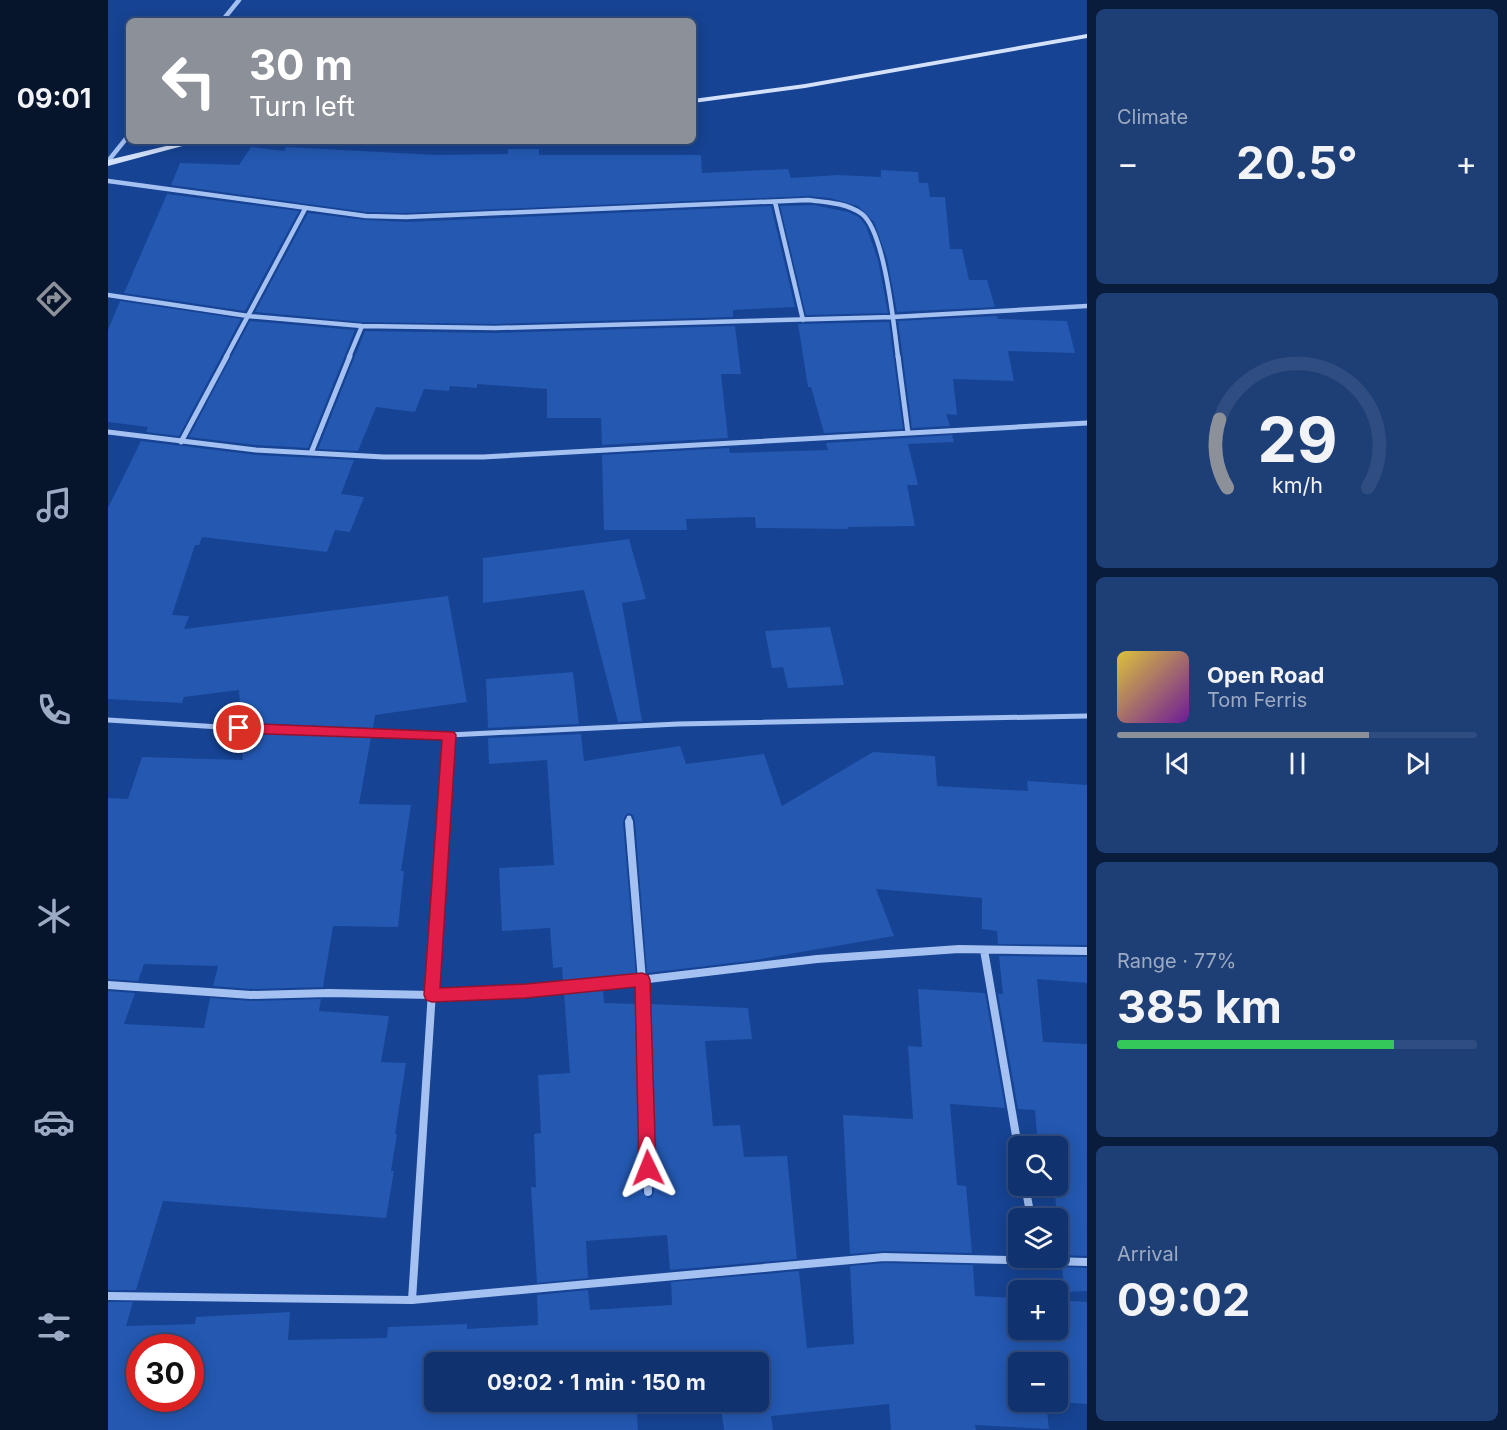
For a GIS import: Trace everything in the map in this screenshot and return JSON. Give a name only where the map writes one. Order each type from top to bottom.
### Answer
[{"type":"street","points":[[224,18],[239,0]]},
{"type":"street","points":[[696,101],[805,86],[1087,36]]},
{"type":"street","points":[[108,162],[126,139]]},
{"type":"street","points":[[108,162],[184,144]]},
{"type":"street","points":[[108,182],[366,216],[406,217],[808,200],[837,204],[856,210],[869,220],[880,247],[893,317],[908,433]]},
{"type":"street","points":[[775,202],[803,321]]},
{"type":"street","points":[[181,442],[304,209]]},
{"type":"street","points":[[108,296],[248,316],[362,326],[525,328],[803,321],[1087,306]]},
{"type":"street","points":[[311,453],[362,326]]},
{"type":"street","points":[[108,432],[256,450],[384,457],[483,457],[1087,423]]},
{"type":"street","points":[[108,720],[283,731],[449,735],[678,724],[1087,716]]},
{"type":"street","points":[[412,1300],[449,735]]},
{"type":"street","points":[[629,818],[642,980],[648,1192]]},
{"type":"street","points":[[108,985],[251,995],[329,993],[432,995],[526,991],[817,959],[958,949],[1087,951]]},
{"type":"street","points":[[984,950],[1016,1136]]},
{"type":"street","points":[[108,1296],[412,1300],[884,1257],[1008,1259]]},
{"type":"street","points":[[1068,1261],[1087,1262]]},
{"type":"building","points":[[251,147],[284,151],[286,147],[436,155],[508,154],[508,149],[539,149],[539,155],[701,155],[702,173],[788,169],[791,178],[838,175],[881,177],[881,170],[918,172],[919,183],[928,183],[930,197],[945,197],[950,249],[962,249],[969,280],[987,280],[995,307],[897,312],[887,258],[874,222],[858,206],[830,198],[808,196],[406,213],[366,212],[171,185],[180,163],[239,165]]},
{"type":"building","points":[[167,194],[299,211],[245,311],[124,293]]},
{"type":"building","points":[[814,205],[848,212],[859,217],[866,226],[878,260],[888,313],[806,315],[780,206]]},
{"type":"building","points":[[771,206],[797,315],[795,307],[733,310],[733,317],[495,324],[362,322],[255,312],[308,213],[406,222]]},
{"type":"building","points":[[120,301],[241,319],[179,436],[146,432],[148,427],[108,422],[108,330]]},
{"type":"building","points":[[997,316],[998,319],[1067,321],[1075,353],[1008,351],[1014,381],[953,379],[957,415],[946,414],[950,426],[912,428],[898,321]]},
{"type":"building","points":[[250,321],[355,330],[308,448],[189,437]]},
{"type":"building","points":[[889,322],[903,429],[824,433],[811,387],[808,387],[798,324]]},
{"type":"building","points":[[735,326],[741,374],[721,374],[728,438],[602,445],[601,418],[547,418],[547,389],[477,384],[477,388],[450,386],[449,391],[424,389],[415,412],[376,407],[358,451],[318,449],[365,331],[495,333]]},
{"type":"building","points":[[952,435],[954,442],[908,444],[918,485],[907,485],[915,526],[848,527],[848,529],[756,528],[755,517],[686,519],[687,530],[604,530],[602,455],[729,448],[730,453],[828,450],[826,443]]},
{"type":"building","points":[[141,441],[256,455],[354,460],[341,494],[364,497],[350,532],[335,530],[327,552],[202,537],[199,545],[195,545],[172,615],[189,616],[184,629],[448,596],[467,702],[375,715],[373,728],[241,723],[239,690],[184,697],[182,703],[108,699],[108,508]]},
{"type":"building","points":[[629,539],[646,599],[622,603],[642,721],[618,722],[584,590],[483,603],[483,558]]},
{"type":"building","points":[[830,627],[844,685],[788,688],[783,667],[772,668],[765,631]]},
{"type":"building","points":[[573,672],[579,724],[488,728],[486,679]]},
{"type":"building","points":[[241,733],[371,738],[359,804],[411,805],[401,871],[404,871],[398,927],[333,926],[323,987],[251,989],[213,986],[218,966],[144,964],[138,981],[108,979],[108,798],[128,799],[142,757],[243,760]]},
{"type":"building","points":[[581,734],[584,761],[680,746],[686,764],[764,754],[782,806],[873,752],[935,756],[937,786],[1028,791],[1027,781],[1087,785],[1087,945],[998,944],[997,931],[982,929],[982,898],[876,889],[894,936],[749,961],[647,973],[635,822],[633,815],[628,813],[623,822],[636,975],[563,981],[562,967],[553,968],[550,928],[502,931],[499,868],[554,865],[547,760],[489,764],[488,738]]},
{"type":"building","points":[[999,956],[1087,957],[1087,983],[1037,979],[1043,1042],[1087,1044],[1087,1256],[1068,1255],[1068,1208],[1056,1208],[1055,1196],[1068,1196],[1068,1136],[1037,1136],[1035,1110],[1018,1109],[998,994],[1003,994]]},
{"type":"building","points":[[918,989],[985,993],[1005,1108],[950,1104],[957,1185],[966,1186],[972,1253],[884,1251],[850,1254],[843,1115],[913,1119],[908,1046],[922,1047]]},
{"type":"building","points":[[603,990],[604,1003],[637,1004],[642,1192],[648,1198],[652,1197],[654,1192],[649,1004],[748,1008],[752,1039],[705,1041],[713,1126],[740,1125],[744,1157],[787,1156],[797,1259],[670,1270],[667,1235],[586,1241],[588,1278],[537,1283],[531,1187],[536,1187],[534,1134],[541,1133],[538,1075],[570,1073],[564,993]]},
{"type":"building","points":[[108,991],[135,993],[124,1024],[204,1028],[210,998],[251,1001],[321,999],[319,1011],[389,1016],[381,1062],[406,1063],[395,1134],[397,1134],[391,1171],[394,1171],[386,1218],[163,1201],[136,1290],[108,1290]]},
{"type":"building","points":[[884,1263],[973,1265],[975,1296],[1008,1298],[1008,1340],[1068,1340],[1068,1301],[1087,1302],[1087,1404],[1068,1403],[1068,1352],[1008,1352],[1008,1412],[1047,1412],[1049,1429],[975,1425],[976,1430],[891,1430],[889,1404],[771,1416],[773,1430],[724,1430],[722,1412],[769,1412],[769,1352],[424,1352],[424,1412],[637,1412],[638,1430],[108,1430],[108,1302],[133,1302],[126,1326],[195,1324],[196,1317],[290,1312],[288,1340],[387,1338],[388,1327],[467,1324],[467,1329],[538,1325],[537,1295],[588,1290],[590,1310],[672,1305],[671,1282],[799,1271],[807,1348],[854,1344],[850,1266]]},
{"type":"building","points":[[1062,1268],[1087,1268],[1087,1291],[1068,1292],[1068,1280],[1064,1280]]},
{"type":"route","points":[[239,728],[449,735],[432,995],[598,986],[642,980],[648,1168]]}]
